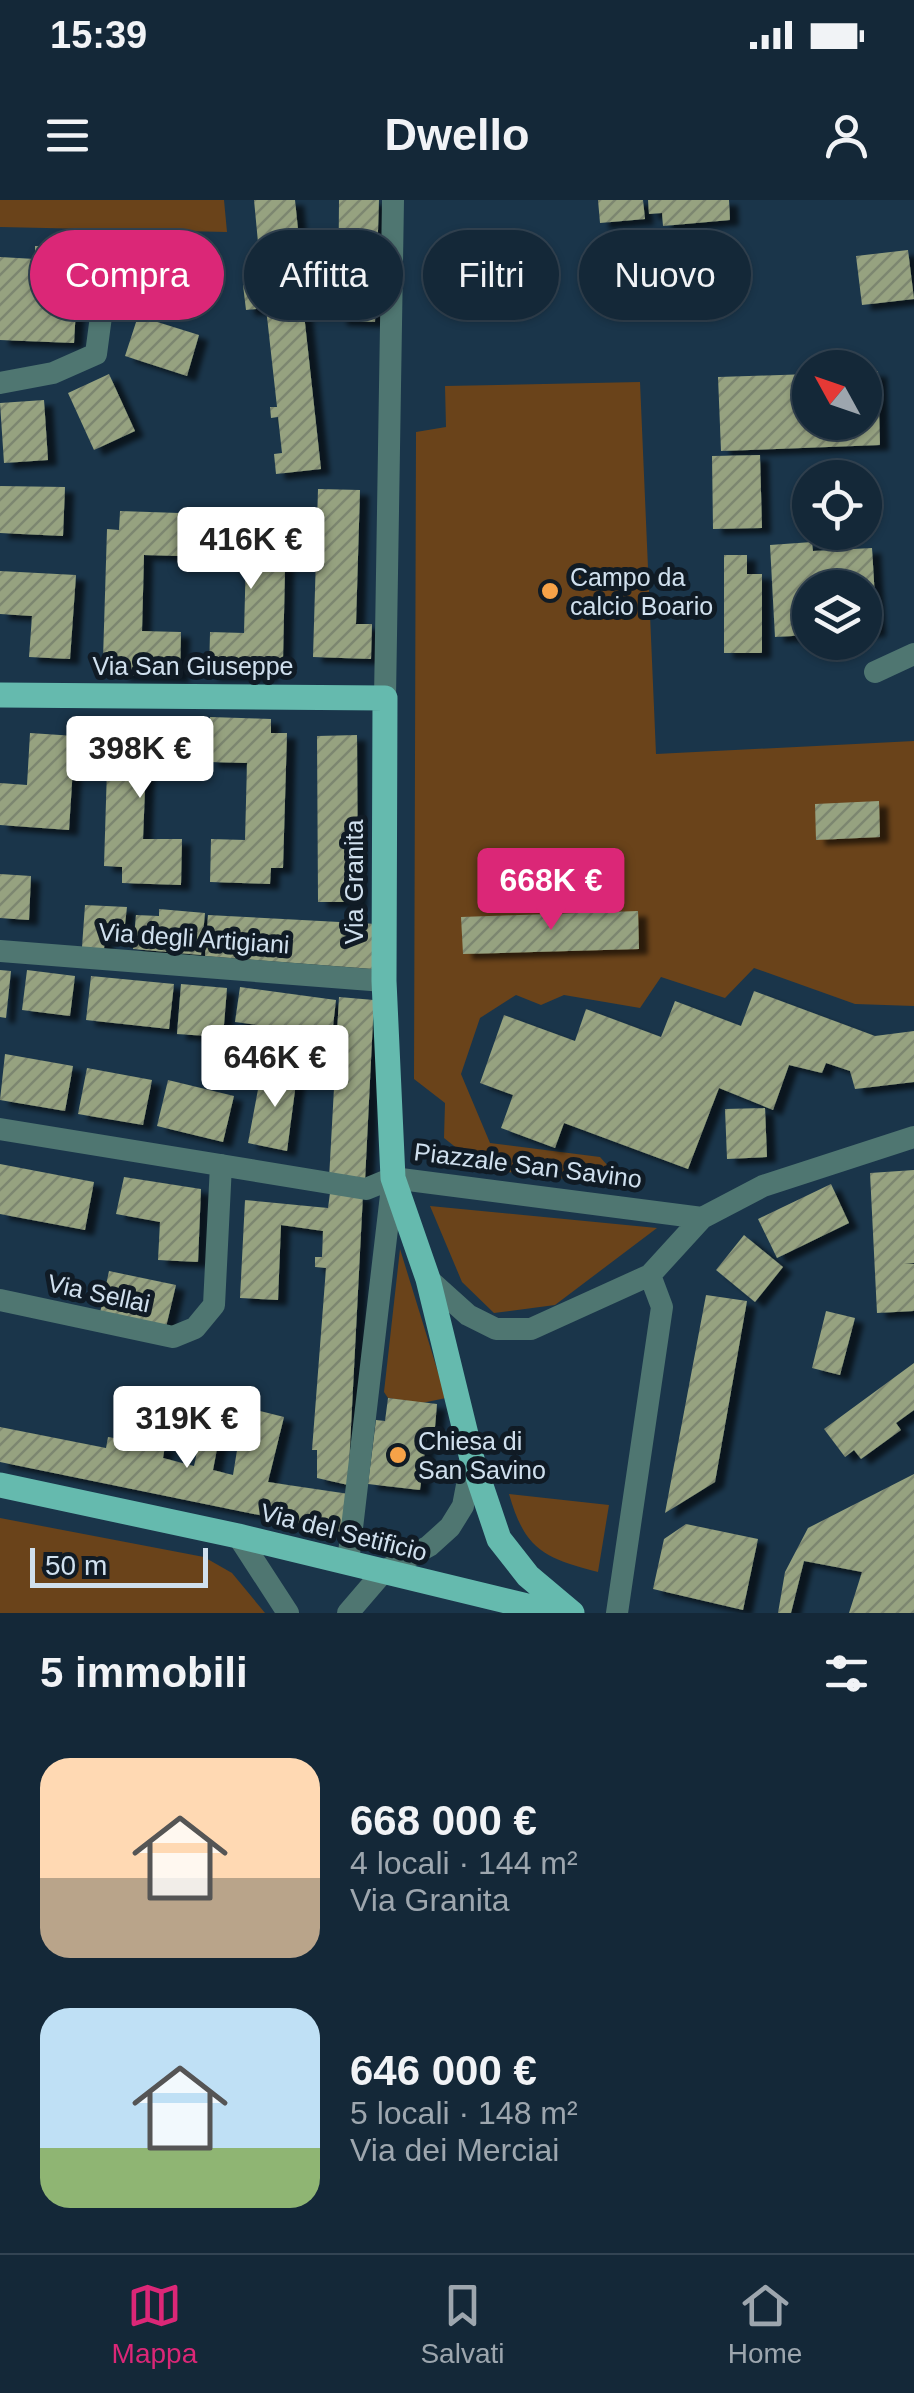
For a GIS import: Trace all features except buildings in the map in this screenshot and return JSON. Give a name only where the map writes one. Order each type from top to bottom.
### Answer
[{"type":"main road","name":"Via San Giuseppe","points":[[0,695],[385,698]]},
{"type":"main road","name":"Via Granita","points":[[385,698],[384,981],[393,1178]]},
{"type":"main road","name":"Piazzale San Savino","points":[[393,1178],[428,1279],[472,1459],[499,1538],[510,1558],[572,1613]]},
{"type":"main road","name":"Via del Setificio","points":[[0,1485],[238,1536],[556,1613]]},
{"type":"street","name":"Via Granita","points":[[385,698],[393,200]]},
{"type":"street","points":[[0,383],[54,373],[96,354],[100,320]]},
{"type":"street","points":[[875,672],[914,654]]},
{"type":"street","name":"Via degli Artigiani","points":[[0,951],[384,981]]},
{"type":"street","points":[[0,1129],[366,1189],[393,1178]]},
{"type":"street","name":"Piazzale San Savino","points":[[428,1279],[468,1315],[496,1329],[531,1329],[650,1275],[702,1218],[763,1186],[914,1136]]},
{"type":"street","name":"Via Sellai","points":[[0,1300],[173,1337],[195,1328],[214,1306],[221,1165]]},
{"type":"street","name":"Via Granita","points":[[348,1562],[393,1178]]},
{"type":"street","name":"Piazzale San Savino","points":[[393,1178],[702,1218]]},
{"type":"street","points":[[618,1613],[659,1339],[662,1306],[650,1275]]},
{"type":"street","points":[[348,1613],[384,1572],[429,1546],[450,1527],[463,1506],[472,1459]]},
{"type":"street","points":[[238,1536],[288,1613]]},
{"type":"shaded area","points":[[0,200],[224,200],[227,232],[224,230],[0,227]]},
{"type":"shaded area","points":[[640,382],[656,754],[914,741],[914,1006],[855,1004],[754,968],[725,998],[661,977],[640,1008],[564,995],[541,1005],[516,995],[480,1018],[461,1074],[490,1143],[600,1157],[626,1186],[483,1169],[444,1138],[445,1103],[414,1079],[416,432],[446,427],[445,386]]},
{"type":"shaded area","points":[[430,1206],[657,1228],[555,1305],[494,1313],[462,1282]]},
{"type":"shaded area","points":[[400,1249],[446,1398],[422,1403],[388,1398],[384,1392]]},
{"type":"shaded area","points":[[509,1494],[609,1505],[598,1572],[564,1562],[539,1549],[522,1528]]},
{"type":"shaded area","points":[[0,1518],[204,1557],[232,1573],[265,1613],[0,1613]]},
{"type":"place","name":"Campo da calcio Boario","points":[[550,591]]},
{"type":"place","name":"Chiesa di San Savino","points":[[398,1455]]}]
